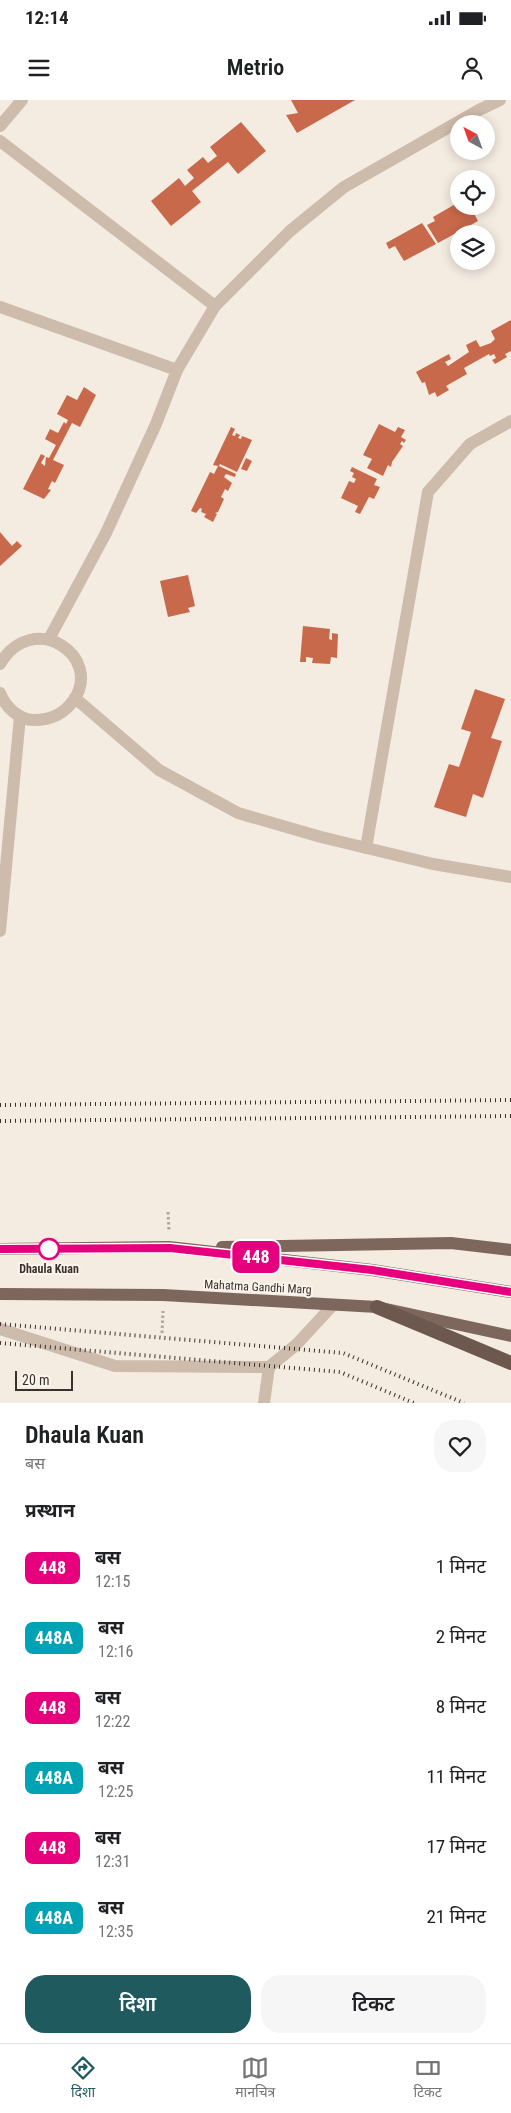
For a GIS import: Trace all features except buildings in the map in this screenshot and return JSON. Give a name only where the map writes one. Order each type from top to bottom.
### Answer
[{"type":"highway","points":[[377,1307],[511,1363]]},
{"type":"main road","points":[[0,1249],[170,1248],[451,1242],[511,1250]]},
{"type":"main road","points":[[170,1248],[372,1270],[511,1292]]},
{"type":"main road","name":"Mahatma Gandhi Marg","points":[[0,1294],[163,1295],[377,1307],[511,1336]]},
{"type":"street","points":[[0,126],[22,100]]},
{"type":"street","points":[[49,639],[106,533],[156,424],[177,370],[215,306],[290,230],[344,187],[500,100]]},
{"type":"street","points":[[0,141],[215,306]]},
{"type":"street","points":[[0,307],[177,370]]},
{"type":"street","points":[[366,848],[428,492],[470,444],[511,421]]},
{"type":"street","points":[[0,664],[10,650],[26,640],[49,639],[61,644],[71,653],[78,665],[80,687],[68,709],[52,719],[31,720],[20,716],[3,701],[0,693]]},
{"type":"street","points":[[75,698],[159,770],[238,813],[433,864],[511,877]]},
{"type":"street","points":[[0,931],[20,716]]},
{"type":"street","points":[[0,1329],[115,1366],[269,1367],[296,1345],[333,1305]]},
{"type":"street","points":[[264,1403],[269,1367]]},
{"type":"path","points":[[162,1333],[163,1295]]},
{"type":"railway","points":[[0,1105],[511,1100]]},
{"type":"railway","points":[[0,1121],[511,1116]]},
{"type":"railway","points":[[0,1324],[343,1353],[464,1403]]},
{"type":"railway","points":[[0,1343],[340,1372],[414,1403]]},
{"type":"bus line","name":"448","points":[[0,1249],[170,1248],[372,1270],[511,1292]]},
{"type":"place","name":"Dhaula Kuan","points":[[49,1249]]}]
